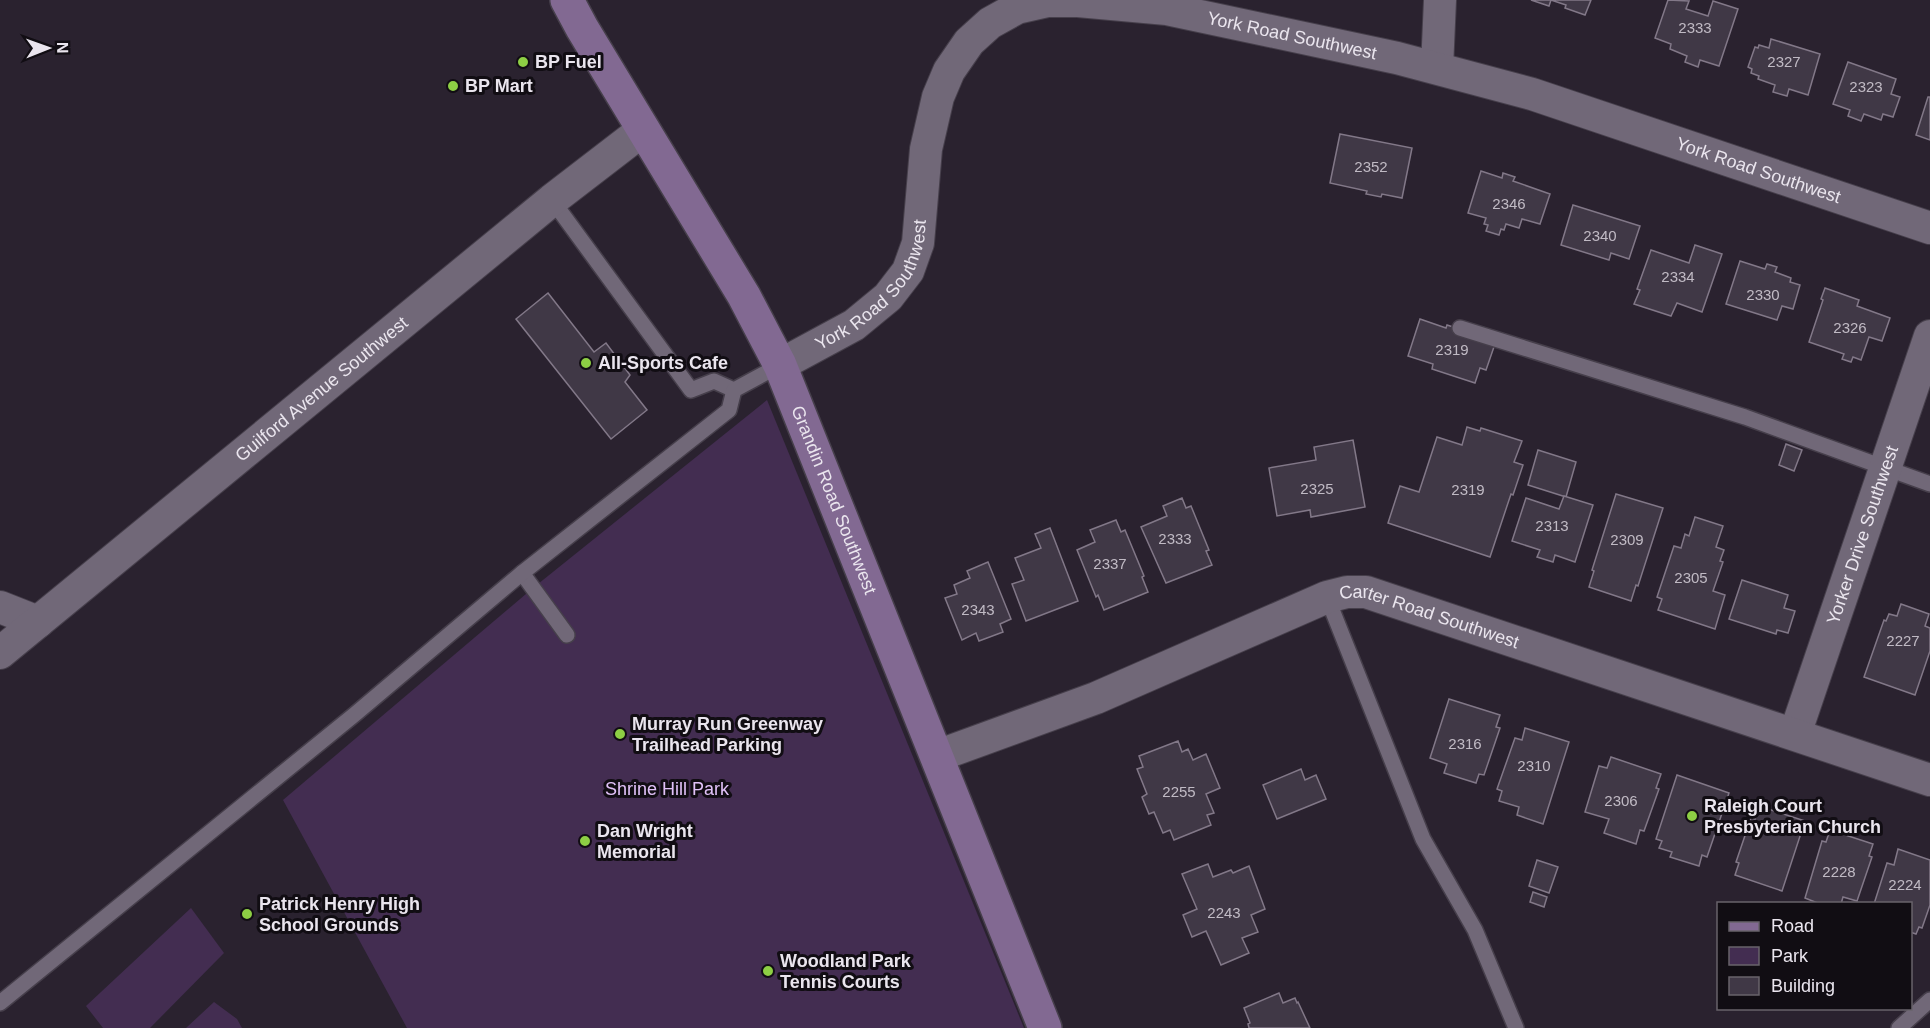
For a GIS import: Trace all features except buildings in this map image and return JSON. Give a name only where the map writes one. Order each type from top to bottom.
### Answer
[{"type":"street","name":"Grandin Road Southwest","points":[[567,0],[744,297],[780,365],[1045,1028]]},
{"type":"street","points":[[1437,68],[1440,0]]},
{"type":"street","name":"York Road Southwest","points":[[780,365],[854,325],[888,297],[908,271],[918,243],[926,149],[938,97],[949,70],[969,42],[990,23],[1017,8],[1048,1],[1078,1],[1167,9],[1437,68],[1543,98],[1930,228]]},
{"type":"street","name":"Guilford Avenue Southwest","points":[[0,652],[552,200],[643,130]]},
{"type":"street","name":"Yorker Drive Southwest","points":[[1795,734],[1930,336]]},
{"type":"street","name":"Carter Road Southwest","points":[[937,756],[1096,698],[1328,597],[1347,592],[1366,592],[1930,780]]},
{"type":"street","points":[[0,606],[38,622]]},
{"type":"lane","points":[[552,200],[691,390],[714,381],[734,390]]},
{"type":"lane","points":[[1460,328],[1745,417],[1930,484]]},
{"type":"lane","points":[[0,1003],[327,737],[522,573],[729,410],[734,390],[780,365]]},
{"type":"lane","points":[[522,573],[567,635]]},
{"type":"lane","points":[[1328,597],[1423,839],[1474,930],[1516,1028]]},
{"type":"lane","points":[[1899,1028],[1930,1000]]},
{"type":"green space","name":"Shrine Hill Park","points":[[767,400],[1024,1028],[407,1028],[283,800],[533,588]]},
{"type":"green space","points":[[191,908],[224,953],[150,1028],[103,1028],[86,1006]]},
{"type":"green space","points":[[214,1002],[237,1019],[242,1028],[186,1028]]},
{"type":"place","name":"BP Fuel","points":[[523,62]]},
{"type":"place","name":"BP Mart","points":[[453,86]]},
{"type":"place","name":"All-Sports Cafe","points":[[586,363]]},
{"type":"place","name":"Murray Run Greenway Trailhead Parking","points":[[620,734]]},
{"type":"place","name":"Raleigh Court Presbyterian Church","points":[[1692,816]]},
{"type":"place","name":"Dan Wright Memorial","points":[[585,841]]},
{"type":"place","name":"Patrick Henry High School Grounds","points":[[247,914]]},
{"type":"place","name":"Woodland Park Tennis Courts","points":[[768,971]]}]
